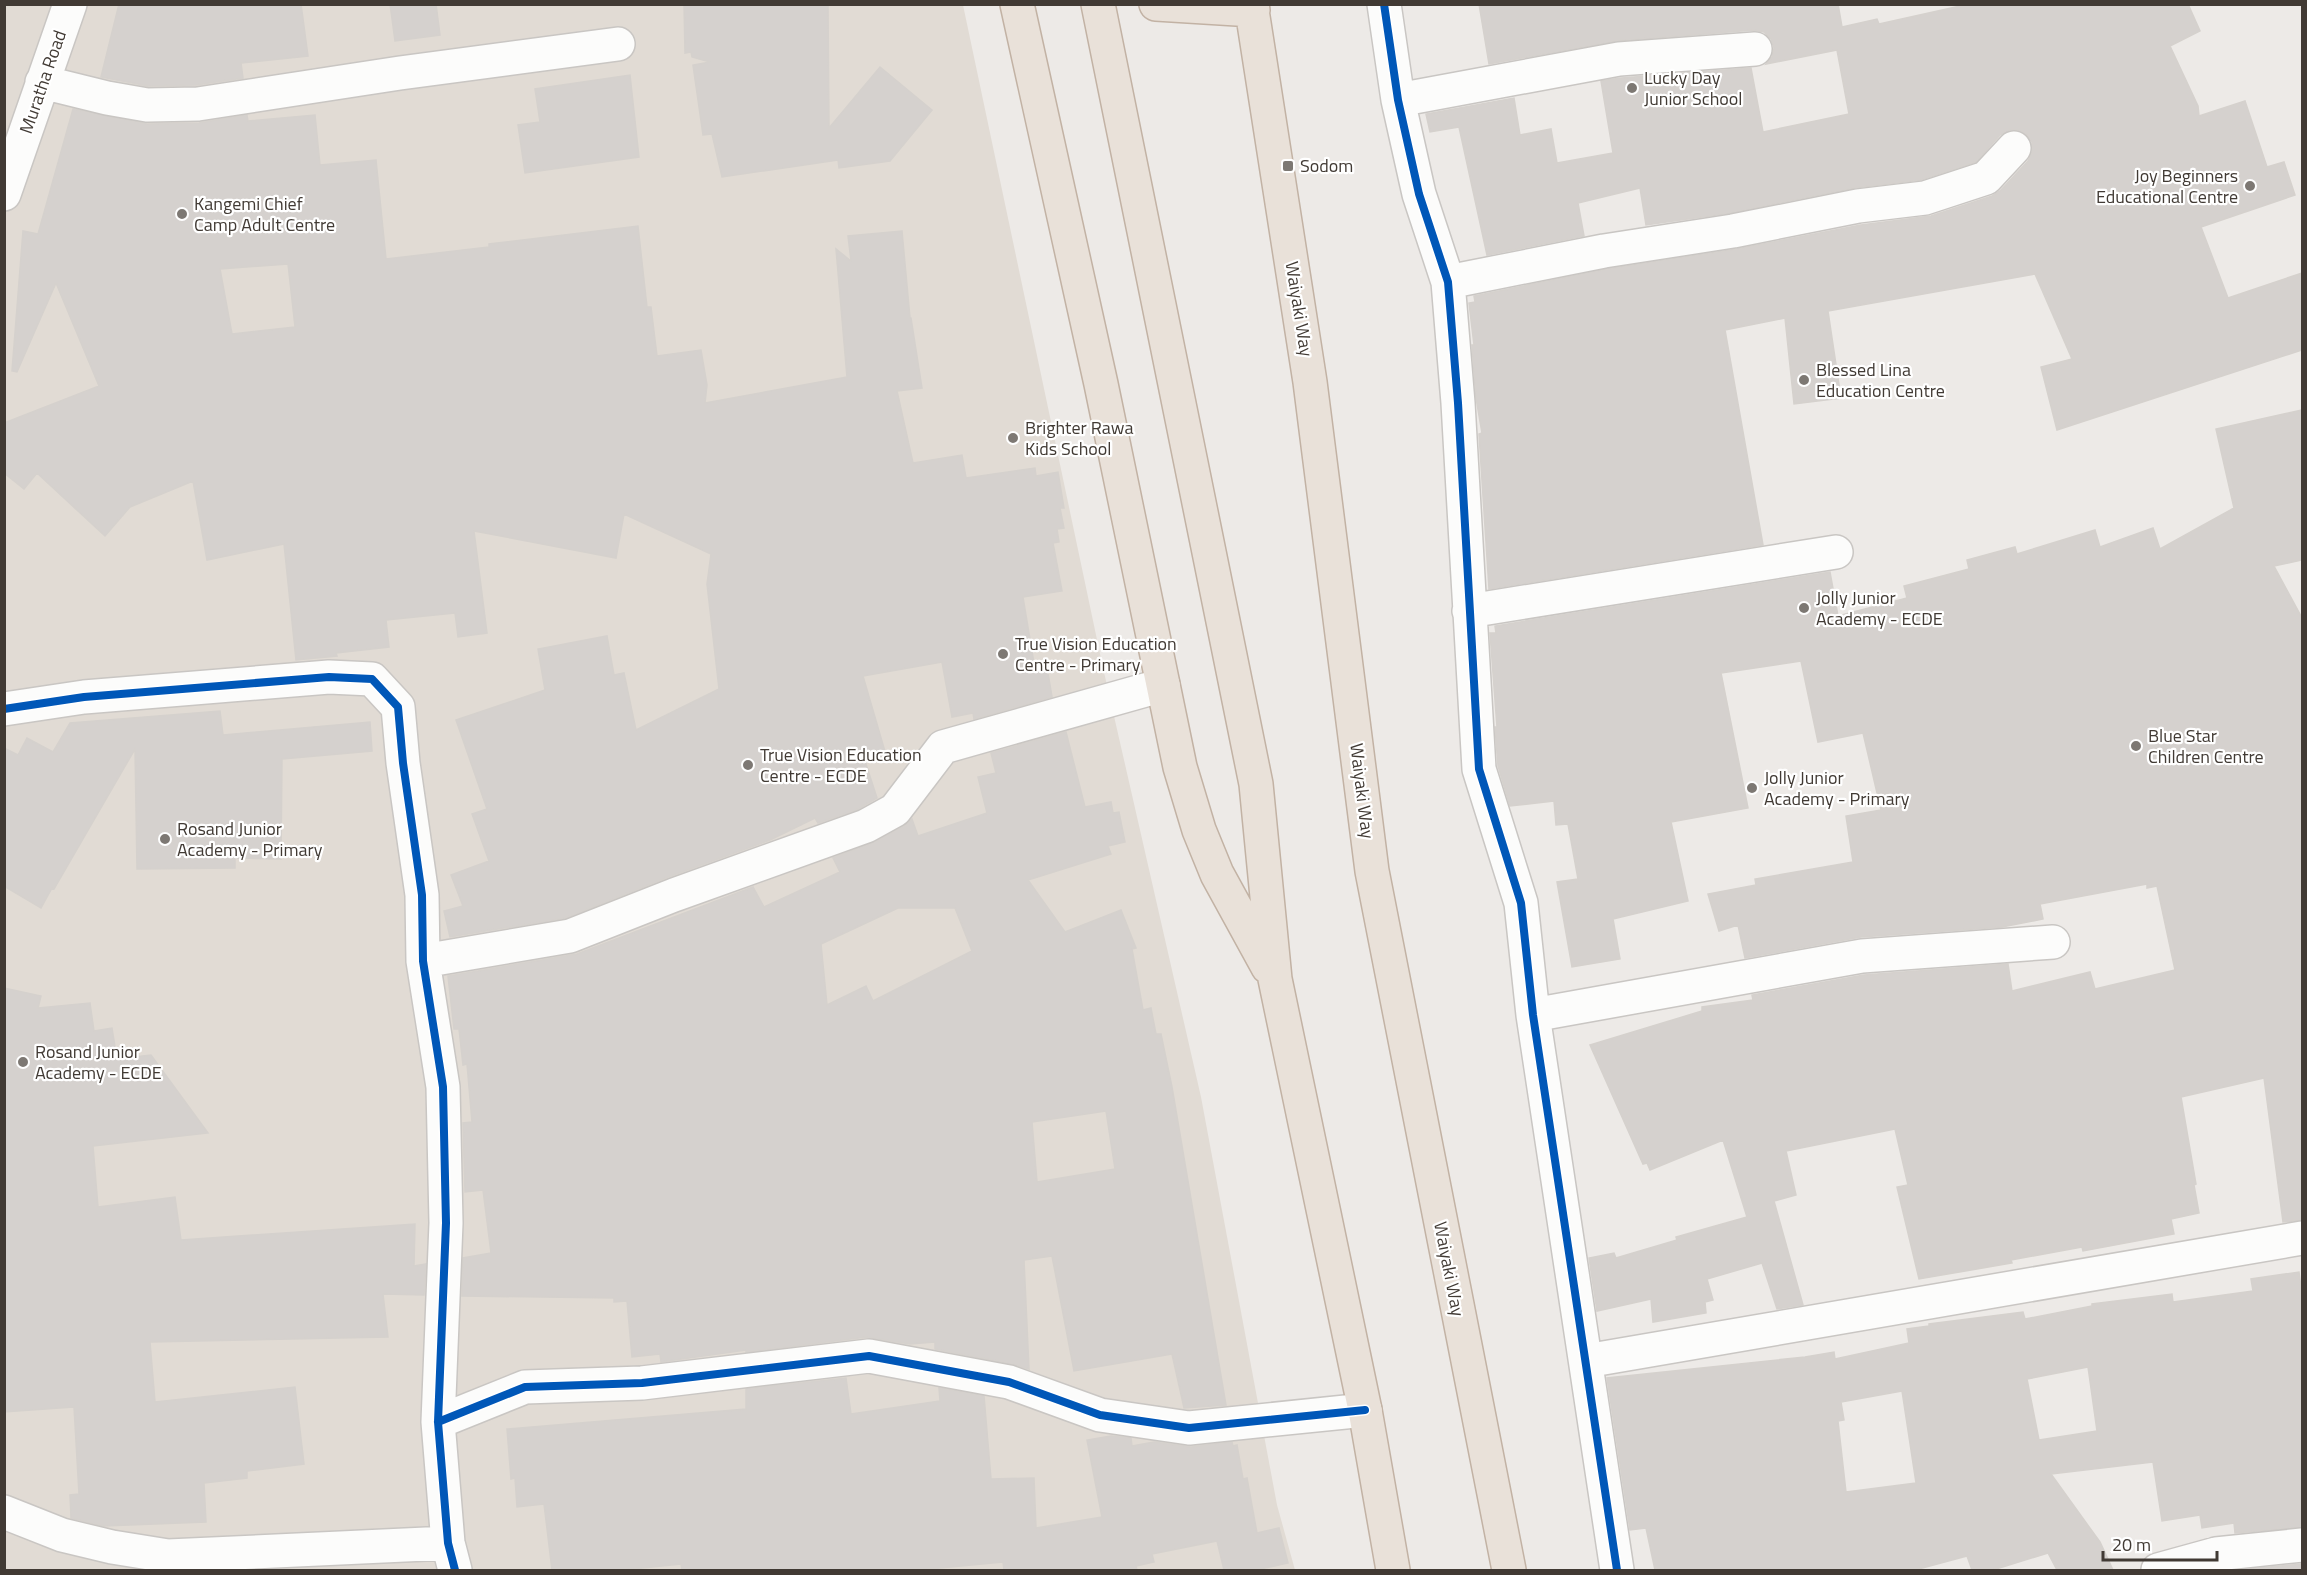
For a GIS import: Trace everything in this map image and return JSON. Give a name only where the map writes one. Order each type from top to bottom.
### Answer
[{"type":"highway","points":[[1017,4],[1101,384],[1180,767],[1199,830],[1217,874],[1275,979]]},
{"type":"highway","points":[[1098,4],[1256,784],[1275,979],[1365,1410],[1393,1570]]},
{"type":"highway","points":[[1156,4],[1252,8]]},
{"type":"highway","name":"Waiyaki Way","points":[[1252,8],[1310,382],[1372,871],[1509,1570]]},
{"type":"street","name":"Muratha Road","points":[[4,194],[70,4]]},
{"type":"street","points":[[1384,4],[1398,100],[1419,194],[1448,282],[1458,403],[1479,770],[1521,903],[1533,1015],[1617,1570]]},
{"type":"street","points":[[42,82],[147,105],[198,104],[400,73],[618,44]]},
{"type":"street","points":[[1398,100],[1619,59],[1755,50]]},
{"type":"street","points":[[1448,282],[1604,251],[1733,231],[1858,207],[1925,198],[1986,178],[2014,148]]},
{"type":"street","points":[[1469,611],[1836,552]]},
{"type":"street","points":[[4,709],[84,696],[329,677],[372,679],[398,707],[403,763],[422,895],[423,961],[443,1087],[446,1223],[438,1422],[452,1557],[168,1556],[112,1547],[62,1535],[4,1512]]},
{"type":"street","points":[[423,961],[570,936],[674,895],[866,826],[895,810],[944,747],[1163,685]]},
{"type":"street","points":[[1533,1015],[1862,956],[2053,942]]},
{"type":"street","points":[[1586,1361],[2302,1238]]},
{"type":"street","points":[[438,1422],[525,1387],[642,1383],[869,1356],[1009,1382],[1100,1415],[1189,1428],[1365,1410]]},
{"type":"street","points":[[2158,1570],[2217,1562],[2302,1545]]},
{"type":"shaded area","points":[[5,5],[963,5],[1103,668],[1201,1097],[1277,1505],[1295,1570],[5,1570]]},
{"type":"building","points":[[119,4],[301,4],[308,56],[241,63],[243,78],[196,85],[148,86],[101,77]]},
{"type":"building","points":[[390,4],[436,4],[440,35],[395,41]]},
{"type":"building","points":[[684,4],[828,4],[829,128],[880,67],[932,110],[890,161],[839,168],[838,160],[722,177],[712,134],[703,135],[693,65],[710,62],[692,57],[691,52],[685,53]]},
{"type":"building","points":[[1479,4],[1838,4],[1842,27],[1877,19],[1879,24],[1969,4],[2188,4],[2200,31],[2170,46],[2198,106],[2199,116],[2245,101],[2267,167],[2284,162],[2295,195],[2201,227],[2228,298],[2302,273],[2302,350],[2057,430],[2041,367],[2072,359],[2035,274],[1828,311],[1841,398],[1794,404],[1785,318],[1725,330],[1763,545],[1489,589],[1479,434],[1482,433],[1476,398],[1472,345],[1474,345],[1469,303],[1475,302],[1474,296],[1607,269],[1737,249],[1861,225],[1931,216],[1992,196],[2000,191],[2028,161],[2032,152],[2032,142],[2026,134],[2018,130],[2009,130],[2000,135],[1976,162],[1921,180],[1854,188],[1730,213],[1646,225],[1640,188],[1578,203],[1584,236],[1487,255],[1459,127],[1430,132],[1426,114],[1514,98],[1520,135],[1551,129],[1557,163],[1613,153],[1601,81],[1751,68],[1763,132],[1849,114],[1837,50],[1766,64],[1772,57],[1774,48],[1771,39],[1764,32],[1754,30],[1616,41],[1489,64]]},
{"type":"building","points":[[630,75],[639,157],[525,173],[518,125],[540,122],[535,89]]},
{"type":"building","points":[[73,109],[147,124],[199,123],[247,115],[248,121],[315,115],[320,165],[376,160],[386,259],[638,226],[647,307],[651,307],[657,356],[701,350],[707,385],[705,403],[847,377],[836,249],[851,261],[848,236],[902,231],[910,318],[922,388],[897,391],[913,463],[962,455],[966,478],[1035,468],[1036,476],[1058,472],[1064,508],[1060,508],[1064,528],[1057,529],[1059,542],[1053,543],[1062,591],[1023,597],[1035,669],[1047,667],[1052,697],[974,719],[973,713],[952,717],[942,662],[863,676],[886,755],[865,761],[877,798],[858,809],[818,823],[815,818],[770,840],[565,918],[450,937],[444,911],[463,906],[451,875],[489,861],[472,814],[487,809],[456,720],[545,690],[538,649],[607,636],[614,675],[624,673],[636,730],[719,689],[707,584],[711,554],[624,514],[616,558],[474,531],[487,633],[458,637],[455,613],[386,620],[389,647],[296,660],[284,544],[207,560],[193,481],[130,507],[105,536],[37,473],[24,489],[4,473],[4,423],[99,386],[56,283],[17,372],[12,371],[23,231],[38,234]],"holes":[[[288,264],[295,327],[232,334],[220,269]]]},
{"type":"building","points":[[2302,410],[2302,560],[2274,566],[2302,618],[2302,1220],[2283,1222],[2264,1078],[2181,1097],[2199,1213],[2171,1219],[2174,1234],[2083,1251],[2082,1247],[2011,1260],[2012,1263],[1919,1279],[1897,1187],[1908,1185],[1895,1129],[1786,1151],[1796,1195],[1774,1201],[1803,1305],[1777,1309],[1762,1263],[1707,1279],[1713,1300],[1705,1302],[1706,1313],[1653,1322],[1651,1299],[1597,1311],[1589,1258],[1614,1253],[1616,1258],[1677,1240],[1676,1237],[1747,1217],[1723,1140],[1650,1170],[1647,1163],[1643,1164],[1590,1045],[1702,1011],[1702,1007],[1753,1000],[1752,995],[1864,975],[2008,964],[2012,991],[2090,972],[2095,989],[2175,970],[2157,886],[2147,888],[2147,884],[2040,904],[2043,919],[2002,927],[1861,937],[1745,958],[1738,925],[1719,931],[1708,894],[1756,885],[1755,879],[1853,862],[1846,816],[1881,810],[1863,733],[1818,742],[1801,661],[1721,673],[1748,808],[1671,822],[1688,901],[1613,919],[1620,959],[1572,967],[1557,882],[1578,879],[1568,824],[1556,825],[1554,801],[1510,806],[1498,766],[1490,633],[1496,633],[1495,626],[1830,572],[1838,616],[1907,598],[1904,586],[1969,569],[1967,560],[2015,547],[2017,554],[2095,530],[2100,547],[2153,528],[2160,549],[2234,508],[2216,429]]},
{"type":"building","points":[[220,711],[223,735],[370,722],[372,751],[282,759],[281,859],[235,858],[235,868],[137,869],[135,749],[41,908],[4,886],[4,748],[18,755],[27,738],[53,752],[70,723]]},
{"type":"building","points":[[1066,732],[1085,807],[1111,802],[1113,813],[1119,812],[1125,842],[1108,846],[1111,854],[1028,880],[1065,932],[1121,910],[1136,948],[1132,949],[1143,1010],[1151,1008],[1156,1034],[1161,1034],[1172,1087],[1226,1405],[1184,1408],[1172,1354],[1074,1371],[1052,1256],[1024,1260],[1029,1369],[935,1349],[935,1342],[910,1344],[867,1337],[661,1362],[660,1354],[632,1357],[627,1301],[614,1302],[614,1298],[462,1296],[463,1258],[491,1253],[483,1190],[465,1192],[463,1123],[472,1122],[467,1064],[463,1065],[459,1029],[454,1029],[448,976],[577,954],[753,887],[764,907],[840,872],[833,858],[875,842],[912,819],[918,836],[987,813],[978,777],[996,773],[991,753]],"holes":[[[898,908],[955,908],[972,951],[873,1001],[866,986],[827,1005],[821,944]],[[1106,1111],[1115,1169],[1037,1182],[1032,1122]]]},
{"type":"building","points":[[4,988],[41,996],[38,1008],[90,1003],[94,1031],[112,1028],[117,1059],[151,1055],[208,1133],[93,1146],[98,1207],[175,1197],[181,1240],[415,1224],[414,1266],[426,1264],[424,1295],[383,1294],[388,1337],[150,1342],[155,1402],[295,1387],[304,1464],[247,1471],[247,1478],[204,1483],[206,1522],[104,1526],[71,1518],[70,1495],[79,1494],[74,1407],[4,1412]]},
{"type":"building","points":[[2299,1272],[2302,1295],[2302,1527],[2235,1533],[2234,1523],[2202,1528],[2200,1515],[2162,1521],[2153,1462],[2051,1474],[2100,1542],[2113,1570],[2057,1570],[2048,1553],[1993,1570],[1972,1570],[1967,1556],[1915,1570],[1655,1570],[1646,1528],[1630,1530],[1607,1378],[1834,1352],[1835,1359],[1909,1343],[1907,1329],[1929,1326],[1929,1324],[2023,1312],[2025,1319],[2092,1306],[2092,1304],[2172,1294],[2173,1302],[2253,1291],[2251,1279]],"holes":[[[2088,1367],[2097,1431],[2039,1440],[2027,1379]],[[1902,1391],[1916,1483],[1846,1492],[1838,1421],[1844,1420],[1841,1402]]]},
{"type":"building","points":[[846,1378],[851,1414],[940,1401],[939,1388],[984,1396],[991,1479],[1034,1478],[1036,1528],[1102,1517],[1087,1440],[1111,1436],[1131,1438],[1132,1446],[1154,1442],[1191,1447],[1232,1442],[1233,1446],[1237,1445],[1243,1479],[1247,1478],[1257,1533],[1279,1528],[1288,1563],[1256,1570],[1224,1570],[1217,1541],[1152,1554],[1154,1562],[1136,1566],[1137,1570],[1004,1570],[1003,1562],[919,1570],[682,1570],[681,1564],[623,1570],[552,1570],[544,1504],[517,1507],[515,1478],[511,1479],[507,1429],[746,1409],[746,1389]]},
{"type":"building","points":[[2302,1564],[2302,1570],[2239,1570]]},
{"type":"cycle path","points":[[1384,4],[1398,100],[1419,194],[1448,282],[1458,403],[1479,769],[1521,903],[1533,1015],[1617,1570]]},
{"type":"cycle path","points":[[4,709],[84,697],[329,677],[372,679],[398,707],[403,763],[422,895],[423,961],[443,1087],[446,1223],[438,1422],[448,1543],[455,1570]]},
{"type":"cycle path","points":[[438,1422],[525,1387],[642,1383],[869,1356],[1009,1382],[1100,1415],[1189,1428],[1365,1410]]},
{"type":"place","name":"Lucky Day Junior School","points":[[1632,88]]},
{"type":"place","name":"Sodom","points":[[1288,166]]},
{"type":"place","name":"Joy Beginners Educational Centre","points":[[2250,186]]},
{"type":"place","name":"Kangemi Chief Camp Adult Centre","points":[[182,214]]},
{"type":"place","name":"Blessed Lina Education Centre","points":[[1804,380]]},
{"type":"place","name":"Brighter Rawa Kids School","points":[[1013,438]]},
{"type":"place","name":"Jolly Junior Academy - ECDE","points":[[1804,608]]},
{"type":"place","name":"True Vision Education Centre - Primary","points":[[1003,654]]},
{"type":"place","name":"Blue Star Children Centre","points":[[2136,746]]},
{"type":"place","name":"True Vision Education Centre - ECDE","points":[[748,765]]},
{"type":"place","name":"Jolly Junior Academy - Primary","points":[[1752,788]]},
{"type":"place","name":"Rosand Junior Academy - Primary","points":[[165,839]]},
{"type":"place","name":"Rosand Junior Academy - ECDE","points":[[23,1062]]}]
